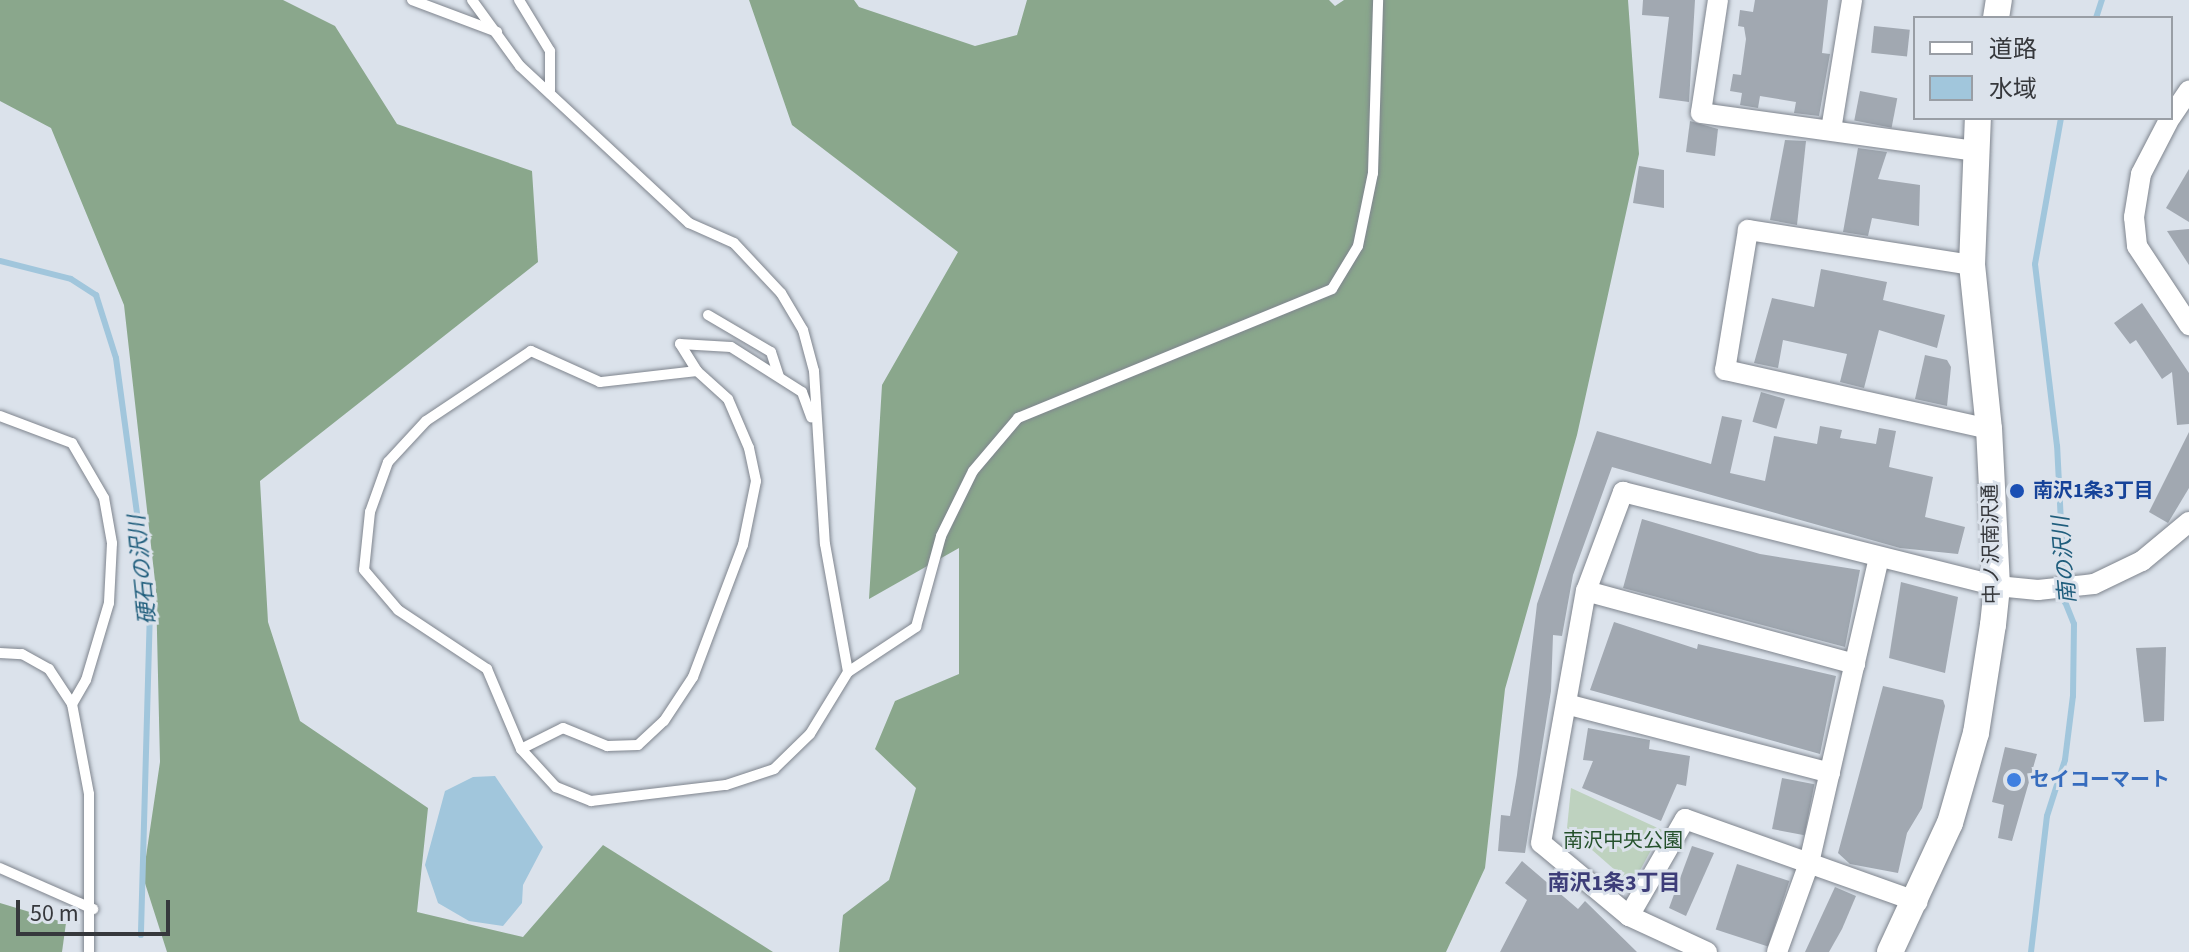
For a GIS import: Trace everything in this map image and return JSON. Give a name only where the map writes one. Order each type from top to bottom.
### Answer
[{"type":"street","points":[[1718,0],[1701,113],[1975,151]]},
{"type":"street","points":[[1831,130],[1852,0]]},
{"type":"street","points":[[2173,115],[2189,90]]},
{"type":"street","name":"中ノ沢南沢通","points":[[1890,952],[1918,902],[1976,733],[1997,586],[1989,429],[1972,265],[1978,120]]},
{"type":"street","points":[[2170,120],[2141,174],[2134,217],[2137,246],[2189,325]]},
{"type":"street","points":[[1972,265],[1748,230],[1725,370],[1989,429]]},
{"type":"street","points":[[1707,952],[1629,916],[1541,843],[1586,591],[1623,492],[1997,586],[2038,590],[2094,584],[2142,561],[2189,522]]},
{"type":"street","points":[[1777,952],[1809,863],[1879,557]]},
{"type":"street","points":[[1586,591],[1855,664]]},
{"type":"street","points":[[1566,704],[1830,773]]},
{"type":"street","points":[[1629,916],[1685,819],[1918,902]]},
{"type":"lane","points":[[412,0],[499,33]]},
{"type":"lane","points":[[472,0],[499,33],[520,66],[689,223],[734,243],[781,293],[803,330],[814,371],[815,426],[825,544],[848,672]]},
{"type":"lane","points":[[519,0],[550,51],[550,91]]},
{"type":"lane","points":[[697,371],[600,382],[531,351],[426,421],[388,462],[370,512],[364,570],[398,610],[487,669],[521,749],[556,787],[591,801],[726,785],[774,769],[810,734],[848,672],[916,627],[941,536],[973,471],[1018,418],[1332,289],[1358,246],[1373,173],[1378,0]]},
{"type":"lane","points":[[708,315],[771,352],[779,376]]},
{"type":"lane","points":[[521,749],[563,728],[607,746],[638,745],[664,721],[693,677],[743,545],[756,481],[728,399],[697,371],[680,344],[731,347],[779,376],[802,392],[815,426]]},
{"type":"lane","points":[[0,416],[72,443],[104,498],[112,543],[109,603],[86,680],[72,704]]},
{"type":"lane","points":[[0,653],[22,654],[49,669],[72,704],[89,794],[93,909],[89,952]]},
{"type":"lane","points":[[0,868],[93,909]]},
{"type":"green space","points":[[0,0],[283,0],[335,26],[397,124],[532,171],[538,262],[260,481],[268,622],[300,721],[428,808],[417,912],[523,937],[603,845],[773,952],[167,952],[143,877],[160,762],[156,590],[124,305],[51,128],[0,101]]},
{"type":"green space","points":[[749,0],[854,0],[859,7],[975,46],[1017,35],[1027,0],[1329,0],[1335,6],[1344,0],[1628,0],[1639,154],[1577,435],[1505,689],[1485,868],[1446,952],[839,952],[843,915],[889,880],[916,788],[875,749],[895,701],[959,674],[959,548],[869,599],[882,385],[958,252],[792,125]]},
{"type":"green space","name":"南沢中央公園","points":[[1571,788],[1662,830],[1632,885],[1567,828]]},
{"type":"green space","points":[[0,903],[66,923],[62,952],[0,952]]},
{"type":"water","points":[[495,776],[543,847],[523,885],[522,903],[503,926],[469,921],[438,903],[425,865],[445,791],[473,777]]},
{"type":"building","points":[[1643,0],[1695,0],[1689,102],[1659,98],[1669,17],[1642,15]]},
{"type":"building","points":[[1755,0],[1828,0],[1822,53],[1830,54],[1819,116],[1794,113],[1796,102],[1760,96],[1758,108],[1740,105],[1742,93],[1730,91],[1733,74],[1741,75],[1746,39],[1744,27],[1738,26],[1740,10],[1753,12]]},
{"type":"building","points":[[1874,26],[1910,30],[1907,57],[1871,53]]},
{"type":"building","points":[[1860,91],[1897,98],[1892,128],[1854,120]]},
{"type":"building","points":[[1690,121],[1718,129],[1715,156],[1686,152]]},
{"type":"building","points":[[1785,140],[1806,141],[1797,225],[1770,220]]},
{"type":"building","points":[[1858,148],[1887,152],[1878,179],[1920,185],[1919,226],[1872,218],[1868,236],[1843,232]]},
{"type":"building","points":[[1639,166],[1664,170],[1664,208],[1633,203]]},
{"type":"building","points":[[2189,169],[2189,222],[2166,208]]},
{"type":"building","points":[[2189,229],[2189,265],[2167,231]]},
{"type":"building","points":[[1821,269],[1887,282],[1883,300],[1945,315],[1937,348],[1879,330],[1864,388],[1840,382],[1847,354],[1783,340],[1778,368],[1754,363],[1772,298],[1814,307]]},
{"type":"building","points":[[2142,303],[2189,373],[2189,424],[2177,425],[2172,372],[2162,379],[2136,340],[2130,344],[2114,323]]},
{"type":"building","points":[[1925,355],[1947,360],[1951,367],[1947,406],[1915,399]]},
{"type":"building","points":[[1761,392],[1785,399],[1776,429],[1752,422]]},
{"type":"building","points":[[1722,416],[1742,420],[1730,473],[1765,481],[1774,436],[1817,444],[1820,426],[1842,430],[1840,438],[1876,444],[1879,428],[1896,431],[1889,467],[1933,477],[1925,517],[1965,527],[1958,554],[1900,548],[1612,467],[1573,575],[1562,636],[1553,635],[1551,691],[1525,853],[1498,851],[1501,815],[1510,816],[1517,775],[1537,604],[1597,431],[1711,464]]},
{"type":"building","points":[[2189,432],[2189,488],[2168,523],[2149,512]]},
{"type":"building","points":[[1642,519],[1760,554],[1860,570],[1845,647],[1623,588]]},
{"type":"building","points":[[1901,582],[1958,597],[1945,673],[1889,658]]},
{"type":"building","points":[[1614,622],[1697,649],[1698,644],[1836,676],[1820,754],[1590,690]]},
{"type":"building","points":[[2166,647],[2164,721],[2144,722],[2136,648]]},
{"type":"building","points":[[1883,686],[1943,700],[1945,706],[1922,808],[1907,833],[1898,873],[1850,864],[1838,853]]},
{"type":"building","points":[[1588,728],[1650,740],[1649,749],[1690,756],[1686,786],[1677,784],[1661,821],[1582,788],[1593,761],[1583,760]]},
{"type":"building","points":[[2005,747],[2037,754],[2012,841],[1998,838],[2004,805],[1992,802]]},
{"type":"building","points":[[1782,778],[1814,784],[1804,835],[1772,829]]},
{"type":"building","points":[[1692,846],[1714,853],[1686,916],[1669,908]]},
{"type":"building","points":[[1522,861],[1578,909],[1585,901],[1637,952],[1500,952],[1527,900],[1505,883]]},
{"type":"building","points":[[1737,864],[1789,881],[1768,947],[1716,930]]},
{"type":"building","points":[[1835,887],[1856,896],[1842,929],[1829,952],[1805,952]]},
{"type":"waterway","name":"南の沢川","points":[[2097,16],[2102,0]]},
{"type":"waterway","name":"南の沢川","points":[[2031,952],[2047,816],[2065,760],[2073,696],[2074,624],[2065,602],[2057,446],[2035,264],[2061,120]]},
{"type":"waterway","name":"硬石の沢川","points":[[0,261],[71,279],[96,295],[116,358],[150,609],[141,935]]},
{"type":"place","name":"南沢1条3丁目","points":[[2017,491]]},
{"type":"place","name":"セイコーマート","points":[[2014,780]]},
{"type":"district","name":"南沢1条3丁目","points":[[1614,884]]}]
